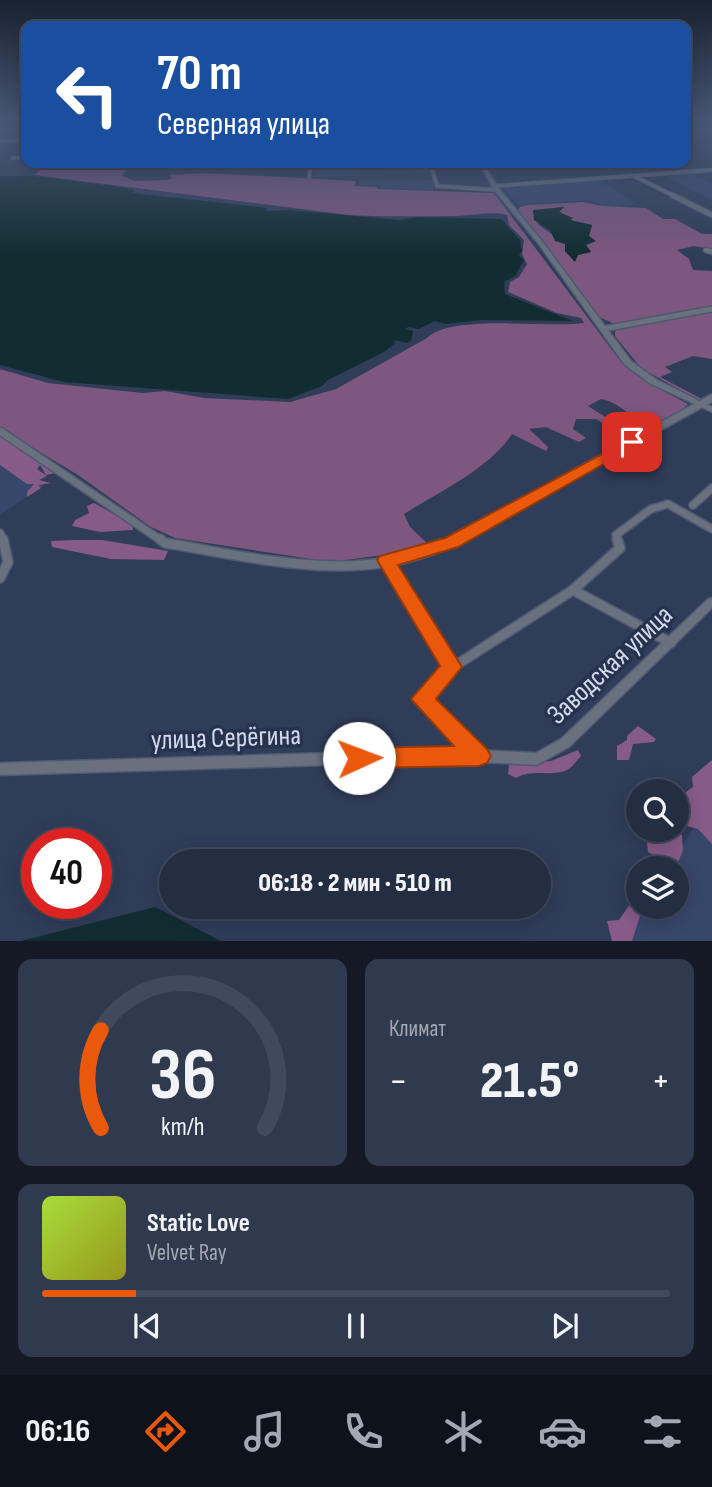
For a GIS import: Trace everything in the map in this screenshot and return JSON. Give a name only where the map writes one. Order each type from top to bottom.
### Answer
[{"type":"street","points":[[309,178],[310,168]]},
{"type":"street","points":[[431,168],[436,186],[496,188],[712,170]]},
{"type":"street","points":[[484,168],[496,188],[540,242],[628,363],[654,382],[712,410]]},
{"type":"street","points":[[675,168],[683,172]]},
{"type":"street","points":[[633,175],[712,215]]},
{"type":"street","points":[[603,330],[712,309]]},
{"type":"street","points":[[0,432],[165,543],[319,568],[403,558],[452,542],[712,398]]},
{"type":"street","points":[[693,505],[712,488]]},
{"type":"street","points":[[479,756],[422,699],[451,667],[573,590],[620,548],[616,535],[651,509],[668,504],[712,529]]},
{"type":"street","points":[[0,533],[10,555],[5,573],[0,578]]},
{"type":"street","points":[[386,560],[451,667]]},
{"type":"street","points":[[573,590],[671,643]]},
{"type":"street","name":"Заводская улица","points":[[537,759],[565,743],[712,602]]},
{"type":"street","name":"улица Серёгина","points":[[0,769],[479,756],[537,759]]},
{"type":"shaded area","points":[[47,168],[127,168],[122,176],[135,181],[168,180],[172,178],[169,175],[207,173],[355,181],[355,186],[377,189],[494,193],[621,362],[648,383],[688,404],[672,418],[660,424],[649,425],[640,422],[613,403],[601,399],[588,406],[623,428],[618,432],[596,419],[576,419],[573,429],[586,438],[579,442],[546,427],[529,429],[548,447],[546,451],[512,434],[502,447],[477,469],[404,514],[410,527],[427,543],[391,554],[330,562],[175,538],[151,527],[78,475],[0,428],[0,369],[48,383],[143,393],[165,391],[204,398],[290,402],[336,389],[439,331],[456,326],[584,323],[581,318],[557,313],[508,292],[510,282],[519,277],[527,264],[522,254],[524,240],[509,225],[507,215],[349,215],[35,175]]},
{"type":"shaded area","points":[[315,168],[426,168],[428,174],[315,177]]},
{"type":"shaded area","points":[[690,173],[712,184],[712,200],[664,176]]},
{"type":"shaded area","points":[[0,176],[33,176],[120,187],[134,190],[132,193],[267,208],[266,211],[288,210],[399,220],[419,217],[501,219],[520,240],[522,251],[519,255],[524,260],[515,276],[504,282],[505,294],[573,321],[481,320],[445,324],[435,321],[419,329],[408,327],[405,329],[413,331],[411,340],[407,343],[394,340],[395,343],[384,352],[328,380],[322,386],[288,399],[64,382],[0,365]]},
{"type":"shaded area","points":[[597,179],[639,205],[602,206],[592,200],[518,205],[503,188]]},
{"type":"shaded area","points":[[359,180],[432,180],[434,189],[380,189],[380,186],[359,185]]},
{"type":"shaded area","points":[[584,202],[602,206],[646,208],[663,219],[675,219],[702,234],[712,234],[712,249],[694,246],[677,250],[689,259],[693,270],[712,271],[712,306],[615,324],[599,317],[518,210],[528,205]],"holes":[[[563,207],[559,211],[569,220],[592,225],[586,245],[591,252],[578,255],[574,261],[565,251],[565,244],[539,225],[535,217],[549,209]]]},
{"type":"shaded area","points":[[564,207],[559,212],[573,218],[570,220],[592,225],[589,236],[596,241],[586,245],[591,252],[578,255],[575,262],[565,251],[565,244],[555,241],[550,230],[534,220],[533,210]]},
{"type":"shaded area","points":[[712,311],[712,359],[693,356],[665,367],[672,372],[660,377],[702,399],[698,400],[641,368],[615,336],[615,330]]},
{"type":"shaded area","points":[[0,436],[36,461],[44,460],[56,473],[46,475],[40,465],[37,469],[47,476],[39,480],[51,483],[38,485],[41,488],[27,497],[27,492],[34,484],[27,484],[0,465]]},
{"type":"shaded area","points":[[0,457],[44,485],[0,515]]},
{"type":"shaded area","points":[[94,503],[132,524],[133,530],[100,532],[72,526],[75,520],[89,513],[87,506]]},
{"type":"shaded area","points":[[102,540],[168,551],[164,560],[111,559],[52,547],[51,541]]},
{"type":"shaded area","points":[[638,726],[656,739],[654,742],[633,744],[629,760],[617,760],[617,746],[627,740],[627,736]]},
{"type":"shaded area","points":[[578,750],[581,756],[571,768],[563,772],[529,774],[516,778],[508,774],[509,765],[551,761]]},
{"type":"shaded area","points":[[712,760],[712,844],[698,829],[689,827],[689,790],[693,787],[692,777]]},
{"type":"shaded area","points":[[712,799],[712,941],[621,941],[635,919],[689,919],[689,856],[676,856],[685,842],[689,842],[689,835]]},
{"type":"shaded area","points":[[647,842],[682,842],[683,850],[681,856],[655,856],[648,852]]},
{"type":"shaded area","points":[[155,907],[159,909],[159,919],[178,919],[221,941],[21,941]]},
{"type":"shaded area","points":[[626,910],[626,919],[639,919],[632,941],[612,941],[607,921],[619,920]]},
{"type":"route","points":[[359,758],[479,756],[422,699],[451,667],[386,560],[403,558],[452,542],[632,442]]}]
